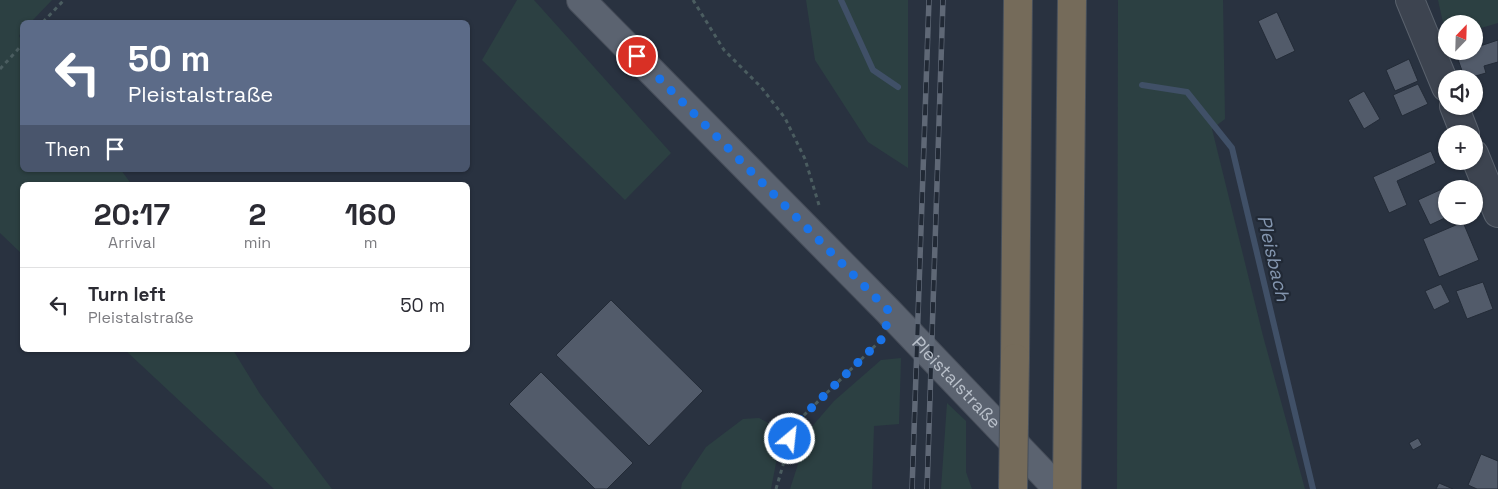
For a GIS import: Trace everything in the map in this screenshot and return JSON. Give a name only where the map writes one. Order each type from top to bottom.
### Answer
[{"type":"highway","points":[[1013,489],[1018,0]]},
{"type":"highway","points":[[1067,489],[1072,0]]},
{"type":"main road","name":"Pleistalstraße","points":[[581,0],[888,310],[1058,489]]},
{"type":"street","points":[[1410,0],[1439,70]]},
{"type":"street","points":[[1483,169],[1493,186],[1498,213]]},
{"type":"path","points":[[45,20],[64,0]]},
{"type":"path","points":[[693,0],[724,50],[761,87],[785,118],[806,159],[820,208]]},
{"type":"path","points":[[0,69],[20,47]]},
{"type":"path","points":[[776,489],[795,424],[885,336],[888,310]]},
{"type":"green space","points":[[0,0],[52,0],[33,20],[20,20],[20,172],[122,172],[130,182],[20,182],[20,252],[0,233]]},
{"type":"green space","points":[[517,0],[534,0],[671,153],[625,200],[482,60]]},
{"type":"green space","points":[[806,0],[908,0],[908,168],[868,142],[815,60]]},
{"type":"green space","points":[[1118,0],[1223,0],[1225,119],[1212,129],[1263,336],[1305,489],[1117,489]]},
{"type":"green space","points":[[1438,0],[1498,0],[1498,23],[1483,27],[1483,15],[1441,15]]},
{"type":"green space","points":[[127,352],[234,352],[260,394],[332,489],[274,489]]},
{"type":"green space","points":[[901,358],[899,424],[874,426],[872,489],[790,489],[809,430],[834,401],[881,360]]},
{"type":"green space","points":[[947,403],[966,421],[966,472],[972,489],[941,489]]},
{"type":"green space","points":[[759,418],[774,426],[781,437],[771,489],[681,489],[682,483],[706,447],[743,419]]},
{"type":"building","points":[[1277,12],[1295,51],[1276,60],[1258,21]]},
{"type":"building","points":[[1498,40],[1498,62],[1484,66],[1486,73],[1483,74],[1483,70],[1462,70],[1458,60],[1483,60],[1483,45]]},
{"type":"building","points":[[1409,59],[1418,81],[1395,91],[1386,70]]},
{"type":"building","points":[[1418,84],[1428,104],[1402,116],[1393,95]]},
{"type":"building","points":[[1364,91],[1380,119],[1364,129],[1348,100]]},
{"type":"building","points":[[1431,151],[1436,163],[1397,181],[1407,205],[1389,213],[1373,177]]},
{"type":"building","points":[[1438,191],[1438,221],[1430,225],[1418,200]]},
{"type":"building","points":[[1456,225],[1464,225],[1479,260],[1439,277],[1423,239]]},
{"type":"building","points":[[1483,282],[1493,309],[1467,319],[1456,291]]},
{"type":"building","points":[[1441,284],[1450,302],[1434,310],[1425,291]]},
{"type":"building","points":[[611,300],[703,391],[649,446],[556,355]]},
{"type":"building","points":[[541,372],[633,463],[607,489],[595,489],[509,404]]},
{"type":"building","points":[[1418,438],[1422,445],[1413,450],[1409,443]]},
{"type":"building","points":[[1481,454],[1498,461],[1498,489],[1477,489],[1468,485]]},
{"type":"building","points":[[1439,483],[1453,489],[1436,489]]},
{"type":"waterway","name":"Pleisbach","points":[[841,0],[873,70],[898,87]]},
{"type":"waterway","name":"Pleisbach","points":[[1142,85],[1187,92],[1232,148],[1313,489]]},
{"type":"railway","points":[[912,489],[929,0]]},
{"type":"railway","points":[[927,489],[943,0]]},
{"type":"route","points":[[637,56],[888,310],[885,336],[795,424],[790,439]]}]
